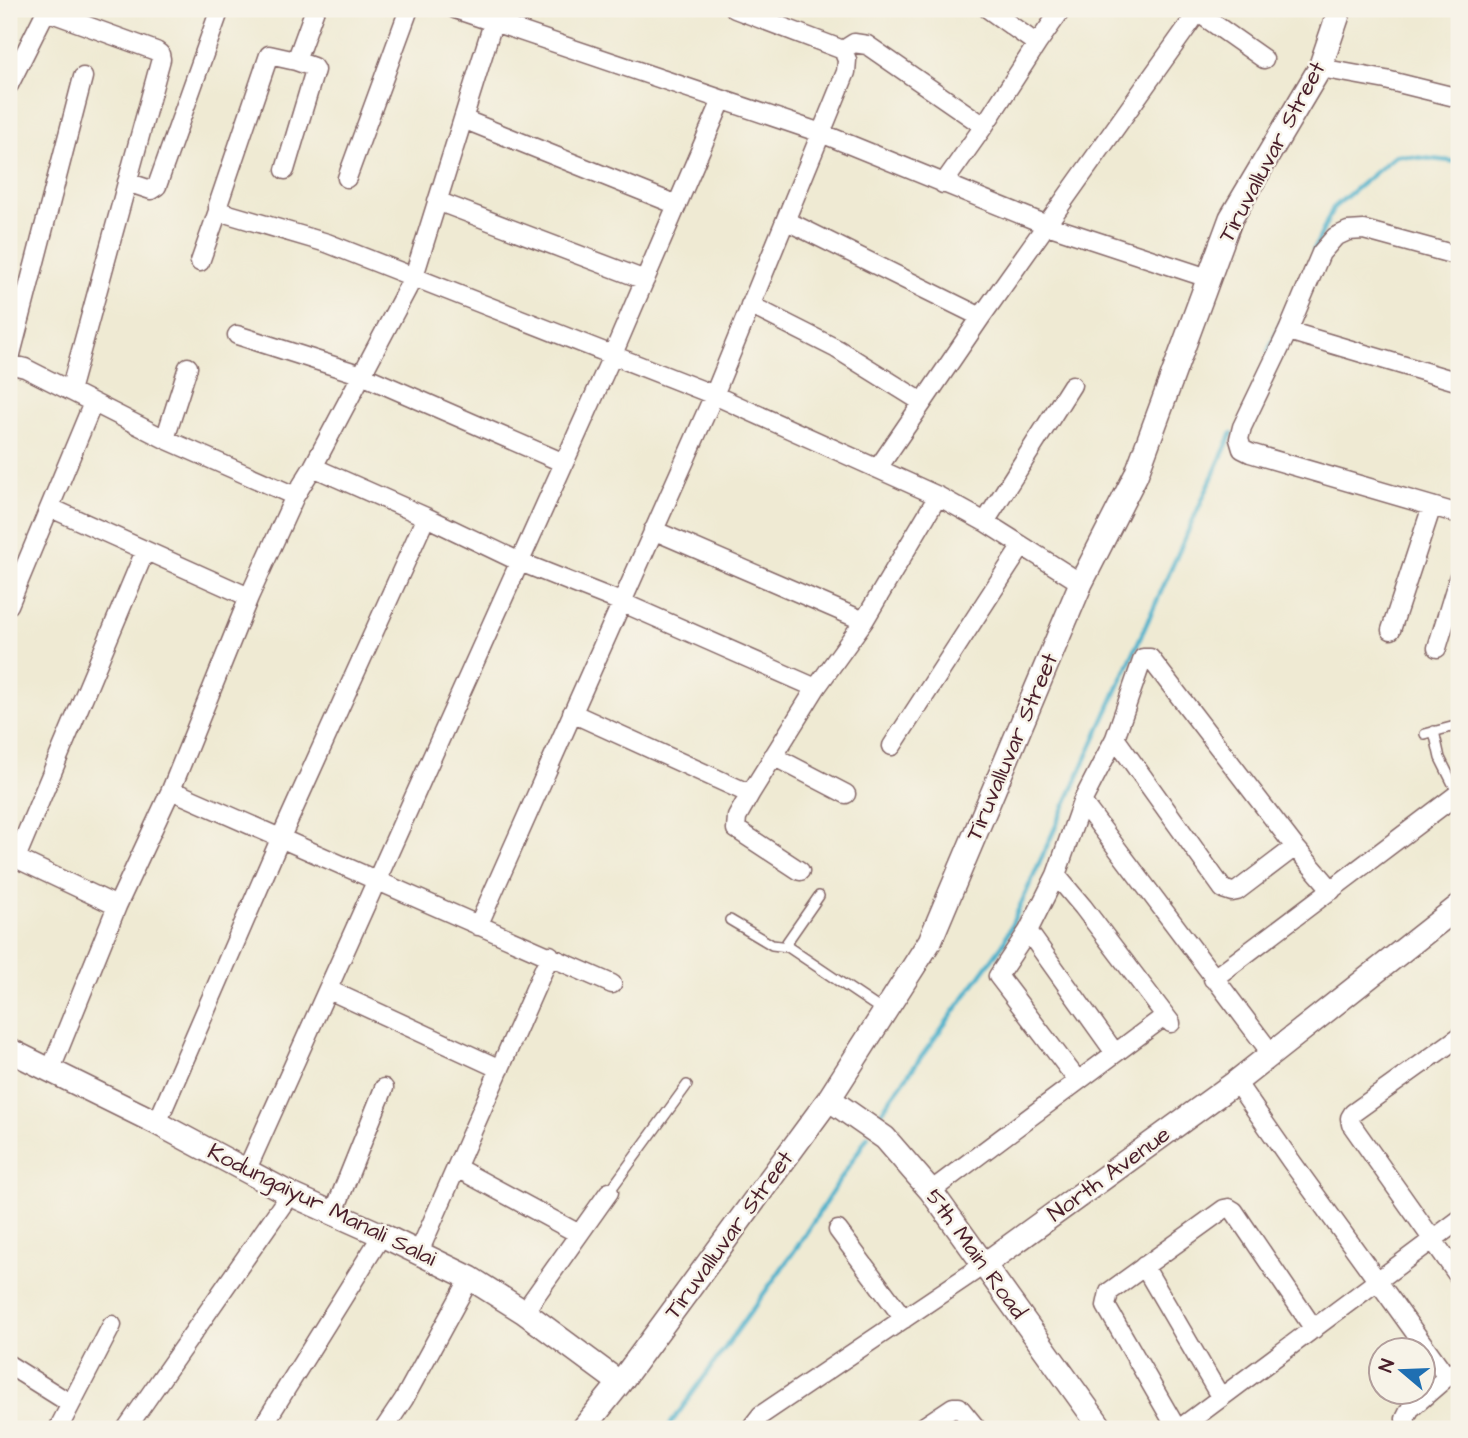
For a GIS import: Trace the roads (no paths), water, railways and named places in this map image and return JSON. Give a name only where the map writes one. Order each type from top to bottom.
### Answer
[{"type":"street","points":[[127,182],[151,190],[157,186],[220,9]]},
{"type":"street","points":[[296,61],[315,9]]},
{"type":"street","points":[[347,178],[409,9]]},
{"type":"street","points":[[455,9],[821,133],[1047,225],[1208,278]]},
{"type":"street","points":[[478,926],[714,395],[846,72],[847,60],[843,50],[735,9]]},
{"type":"street","points":[[988,9],[1037,44]]},
{"type":"street","points":[[943,184],[1062,9]]},
{"type":"street","name":"Tiruvalluvar Street","points":[[583,1429],[620,1383],[829,1099],[930,941],[1081,583],[1136,475],[1231,218],[1320,68],[1340,9]]},
{"type":"street","points":[[9,85],[47,10],[160,54],[161,60],[70,390]]},
{"type":"street","points":[[878,468],[1197,10],[1264,59]]},
{"type":"street","points":[[51,1069],[117,906],[171,790],[249,597],[295,496],[414,276],[492,23]]},
{"type":"street","points":[[843,50],[854,43],[867,45],[984,127]]},
{"type":"street","points":[[200,262],[269,55],[296,61],[315,70],[285,170]]},
{"type":"street","points":[[1320,68],[1386,80],[1459,98]]},
{"type":"street","points":[[83,77],[9,363],[70,390],[164,439],[295,496]]},
{"type":"street","points":[[247,1169],[613,354],[722,100]]},
{"type":"street","points":[[463,119],[677,205]]},
{"type":"street","points":[[437,201],[645,280]]},
{"type":"street","points":[[218,211],[327,243],[714,395],[937,496],[985,522],[1081,583]]},
{"type":"street","points":[[787,221],[981,317]]},
{"type":"street","points":[[1459,256],[1364,230],[1348,231],[1335,237],[1321,253],[1288,331],[1242,426],[1239,439],[1242,449],[1459,513]]},
{"type":"street","points":[[750,305],[836,348],[922,402]]},
{"type":"street","points":[[1288,331],[1459,382]]},
{"type":"street","points":[[237,335],[362,374],[564,463]]},
{"type":"street","points":[[164,439],[188,367]]},
{"type":"street","points":[[985,522],[1072,385]]},
{"type":"street","points":[[9,605],[93,404]]},
{"type":"street","points":[[313,467],[520,562],[621,602],[816,688]]},
{"type":"street","points":[[800,871],[736,829],[737,817],[816,688],[864,621],[937,496]]},
{"type":"street","points":[[1391,630],[1432,506]]},
{"type":"street","points":[[51,508],[249,597]]},
{"type":"street","points":[[157,1123],[281,837],[426,517]]},
{"type":"street","points":[[653,530],[864,621]]},
{"type":"street","points":[[892,746],[1022,546]]},
{"type":"street","points":[[117,906],[13,857],[145,551]]},
{"type":"street","points":[[1437,648],[1459,576]]},
{"type":"street","points":[[1078,1081],[998,976],[1028,930],[1056,875],[1082,802],[1115,738],[1143,657],[1150,657],[1295,847],[1332,890]]},
{"type":"street","points":[[572,713],[750,793]]},
{"type":"street","points":[[1115,738],[1223,889],[1237,891],[1295,847]]},
{"type":"street","points":[[773,756],[846,794]]},
{"type":"street","points":[[171,790],[612,984]]},
{"type":"street","points":[[1213,979],[1459,793]]},
{"type":"street","points":[[1082,802],[1271,1054]]},
{"type":"street","points":[[931,1191],[1115,1053],[1168,1019],[1056,875]]},
{"type":"street","name":"North Avenue","points":[[750,1429],[761,1415],[985,1264],[1236,1082],[1459,906]]},
{"type":"street","points":[[1028,930],[1115,1053]]},
{"type":"street","points":[[419,1252],[550,955]]},
{"type":"street","points":[[329,990],[500,1069]]},
{"type":"street","points":[[1459,1037],[1353,1113],[1350,1118],[1351,1124],[1459,1277]]},
{"type":"street","name":"Kodungaiyur Manali Salai","points":[[9,1050],[247,1169],[290,1194],[334,1212],[470,1278],[524,1312],[620,1383]]},
{"type":"street","points":[[1236,1082],[1379,1281],[1453,1372],[1410,1409],[1405,1419],[1408,1429]]},
{"type":"street","points":[[334,1212],[384,1088]]},
{"type":"street","name":"5th Main Road","points":[[829,1099],[885,1138],[931,1191],[1098,1428]]},
{"type":"street","points":[[457,1167],[579,1234]]},
{"type":"street","points":[[524,1312],[609,1192]]},
{"type":"street","points":[[125,1429],[290,1194]]},
{"type":"street","points":[[1314,1329],[1234,1210],[1224,1209],[1109,1292],[1106,1306],[1178,1429],[1221,1398],[1379,1281],[1459,1220]]},
{"type":"street","points":[[838,1230],[904,1319]]},
{"type":"street","points":[[261,1429],[382,1235]]},
{"type":"street","points":[[1144,1266],[1221,1398]]},
{"type":"street","points":[[384,1429],[404,1399],[470,1278]]},
{"type":"street","points":[[58,1429],[112,1325]]},
{"type":"street","points":[[9,1365],[71,1404]]},
{"type":"street","points":[[920,1429],[953,1407],[959,1407],[977,1429]]},
{"type":"lane","points":[[1459,725],[1430,732],[1440,758],[1459,793]]},
{"type":"lane","points":[[788,947],[787,942],[819,896]]},
{"type":"lane","points":[[730,920],[772,945],[788,947],[885,1012]]},
{"type":"lane","points":[[609,1192],[687,1085]]},
{"type":"waterway","points":[[1314,250],[1333,208],[1396,155],[1459,162]]},
{"type":"waterway","points":[[1268,352],[1292,299]]},
{"type":"waterway","points":[[876,1122],[1003,944],[1232,433]]},
{"type":"waterway","points":[[667,1429],[797,1247],[868,1136]]}]
